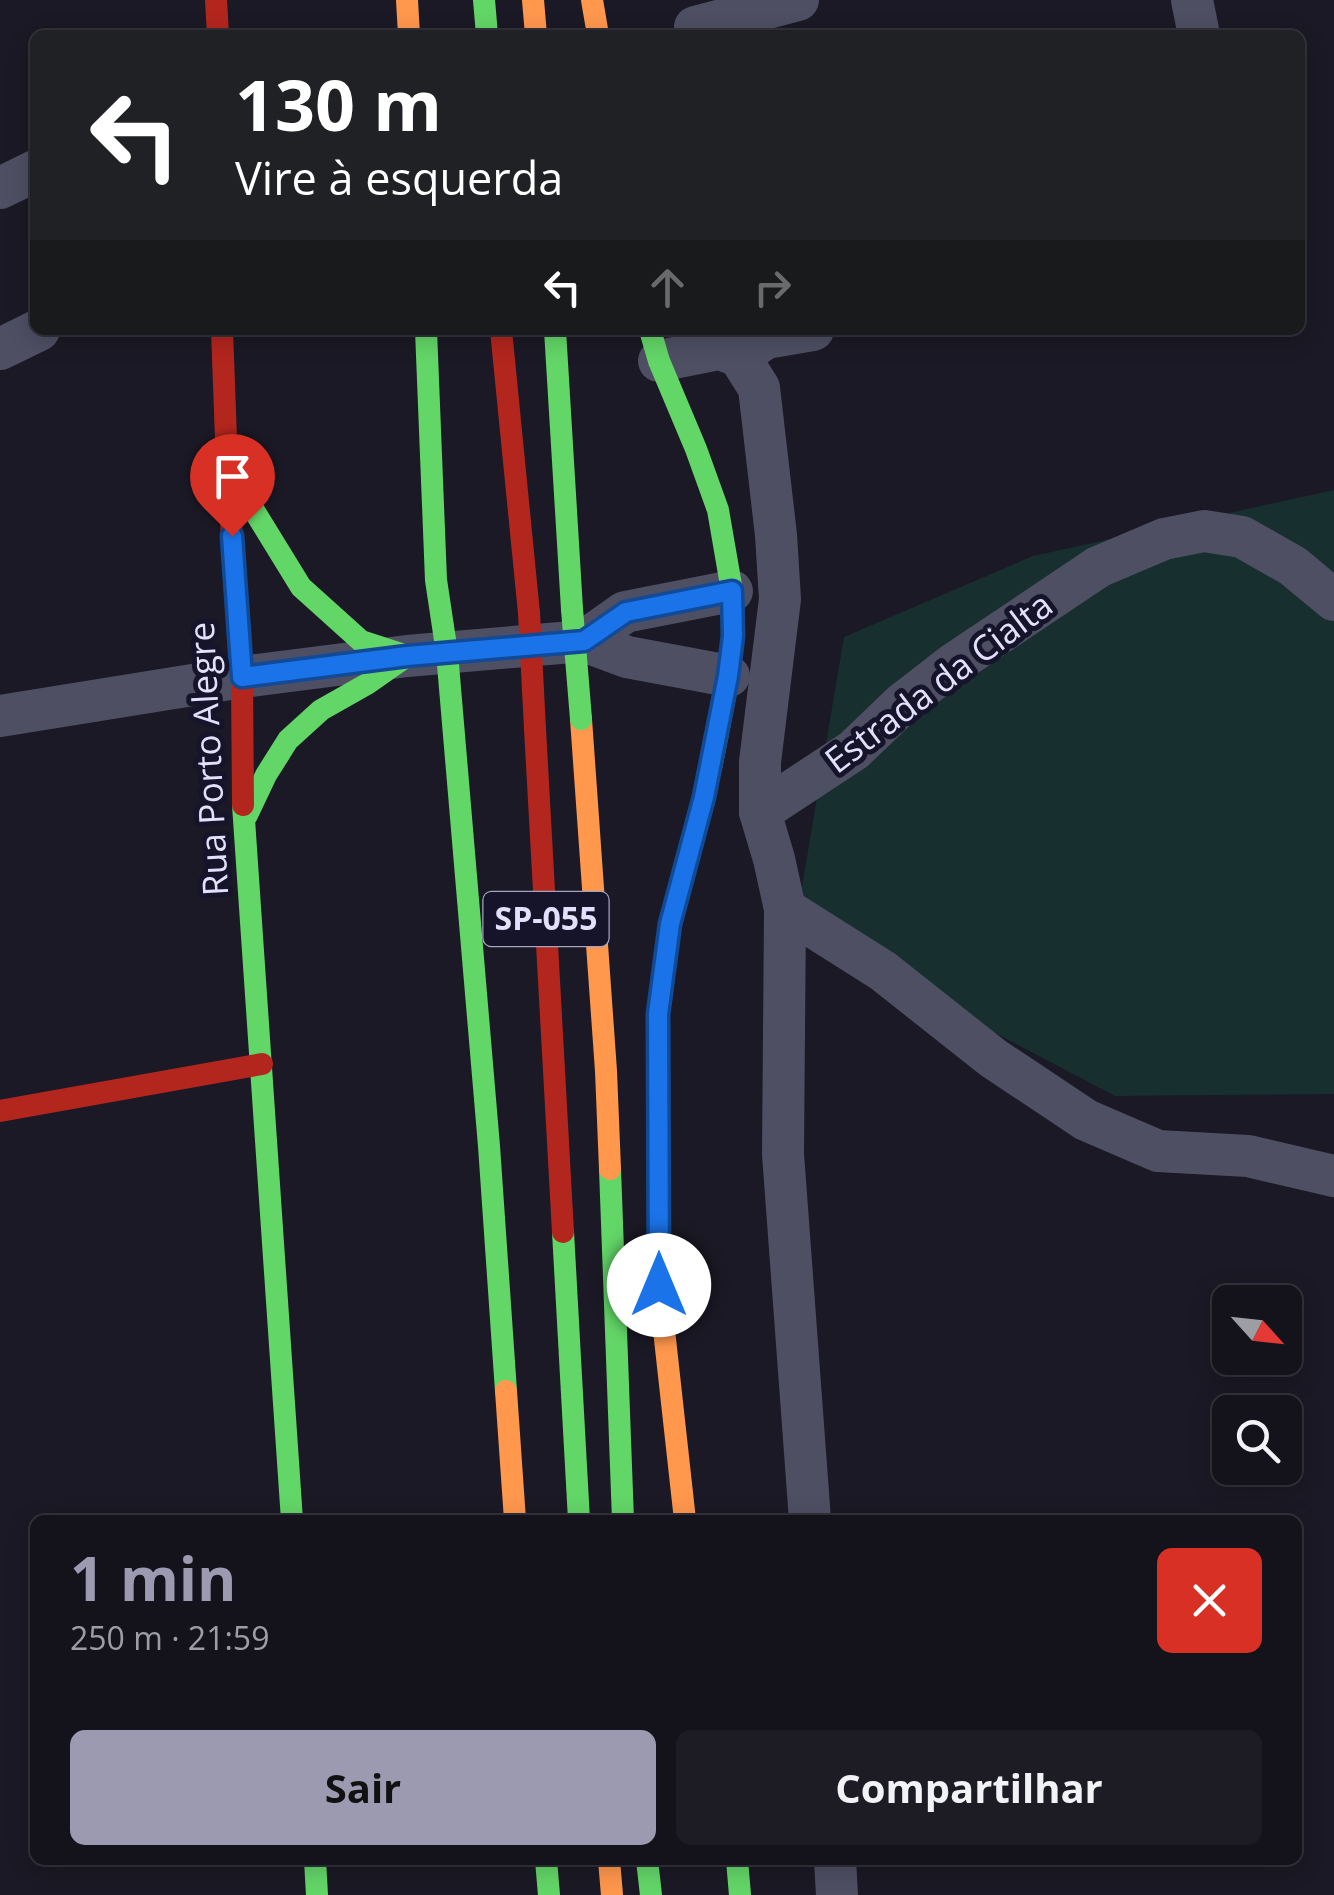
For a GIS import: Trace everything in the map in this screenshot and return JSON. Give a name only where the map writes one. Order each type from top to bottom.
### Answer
[{"type":"main road","points":[[216,0],[218,30]]},
{"type":"main road","points":[[407,0],[409,30]]},
{"type":"main road","points":[[484,0],[487,30]]},
{"type":"main road","points":[[533,0],[536,30]]},
{"type":"main road","points":[[592,0],[597,30]]},
{"type":"main road","name":"Rua Porto Alegre","points":[[222,335],[242,677],[244,822],[292,1515]]},
{"type":"main road","points":[[426,335],[436,580],[427,655],[488,1127],[515,1515]]},
{"type":"main road","name":"SP-055","points":[[501,335],[529,613],[579,1515]]},
{"type":"main road","name":"SP-055","points":[[555,335],[606,1071],[623,1515]]},
{"type":"main road","points":[[654,346],[718,510],[732,591],[733,636],[728,676],[704,797],[670,924],[658,1014],[659,1285],[685,1515]]},
{"type":"main road","points":[[227,466],[301,586],[361,640],[427,655]]},
{"type":"main road","points":[[244,822],[288,740],[322,710],[427,655]]},
{"type":"main road","points":[[0,1111],[262,1064]]},
{"type":"main road","points":[[315,1865],[317,1895]]},
{"type":"main road","points":[[547,1865],[550,1895]]},
{"type":"main road","points":[[609,1865],[612,1895]]},
{"type":"main road","points":[[648,1865],[651,1895]]},
{"type":"main road","points":[[737,1865],[740,1895]]},
{"type":"street","points":[[694,21],[798,0]]},
{"type":"street","points":[[1192,0],[1198,30]]},
{"type":"street","points":[[0,188],[30,173]]},
{"type":"street","points":[[0,349],[30,334]]},
{"type":"street","points":[[654,346],[719,348],[790,335]]},
{"type":"street","points":[[757,342],[780,598],[760,762],[760,812],[785,909],[783,1154],[810,1515]]},
{"type":"street","name":"Estrada da Cialta","points":[[760,812],[854,750],[903,703],[952,664],[1098,566],[1164,540],[1204,531],[1242,537],[1294,566],[1334,600]]},
{"type":"street","points":[[0,716],[242,677],[427,655],[732,591]]},
{"type":"street","points":[[578,625],[628,657],[728,676]]},
{"type":"street","points":[[785,909],[883,970],[993,1058],[1086,1120],[1158,1151],[1248,1156],[1334,1176]]},
{"type":"street","points":[[834,1865],[837,1895]]},
{"type":"green space","points":[[1334,490],[1334,1094],[1115,1096],[795,928],[844,637],[1033,556]]},
{"type":"traffic: fast","points":[[484,0],[487,30]]},
{"type":"traffic: fast","points":[[426,335],[436,580],[447,653],[506,1391]]},
{"type":"traffic: fast","points":[[555,335],[572,609]]},
{"type":"traffic: fast","points":[[651,335],[718,510],[732,591],[733,636],[712,763],[670,924],[658,1013],[659,1162]]},
{"type":"traffic: fast","points":[[234,478],[301,587],[361,641],[407,656]]},
{"type":"traffic: fast","points":[[572,609],[581,719]]},
{"type":"traffic: fast","points":[[247,815],[288,740],[321,710],[407,656]]},
{"type":"traffic: fast","points":[[243,805],[292,1515]]},
{"type":"traffic: fast","points":[[610,1169],[623,1515]]},
{"type":"traffic: fast","points":[[563,1232],[579,1515]]},
{"type":"traffic: fast","points":[[315,1865],[317,1895]]},
{"type":"traffic: fast","points":[[546,1865],[549,1895]]},
{"type":"traffic: fast","points":[[648,1865],[651,1895]]},
{"type":"traffic: fast","points":[[737,1865],[740,1895]]},
{"type":"traffic: slow","points":[[407,0],[409,30]]},
{"type":"traffic: slow","points":[[533,0],[536,30]]},
{"type":"traffic: slow","points":[[592,0],[597,30]]},
{"type":"traffic: slow","points":[[581,719],[610,1169]]},
{"type":"traffic: slow","points":[[659,1162],[659,1285],[684,1515]]},
{"type":"traffic: slow","points":[[506,1391],[515,1515]]},
{"type":"traffic: slow","points":[[609,1865],[612,1895]]},
{"type":"traffic: jam","points":[[216,0],[218,30]]},
{"type":"traffic: jam","points":[[222,335],[242,677],[243,805]]},
{"type":"traffic: jam","points":[[501,335],[529,613]]},
{"type":"traffic: jam","points":[[529,613],[535,729]]},
{"type":"traffic: jam","points":[[535,729],[563,1232]]},
{"type":"traffic: jam","points":[[0,1111],[262,1064]]},
{"type":"route","points":[[232,536],[242,677],[407,656],[584,641],[626,612],[732,591],[733,636],[728,676],[712,763],[670,924],[658,1014],[659,1285]]}]
